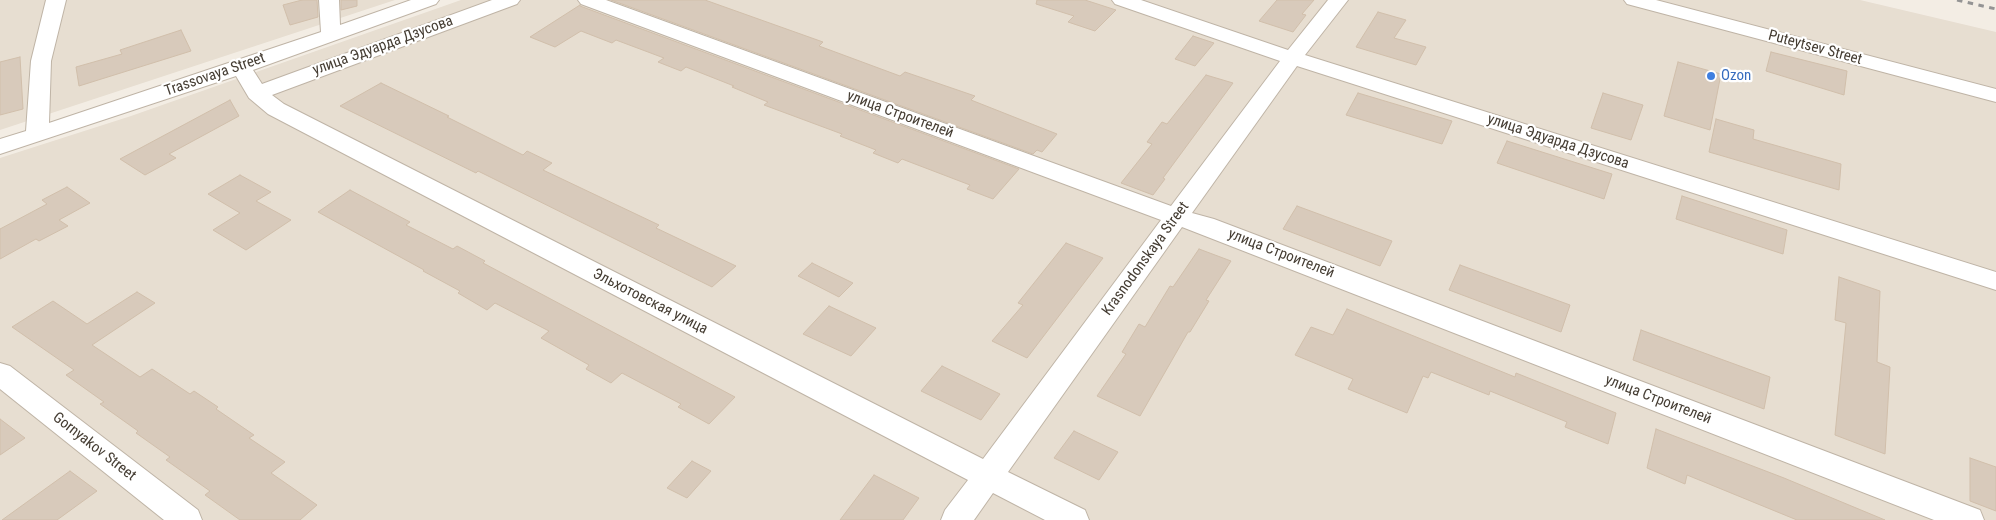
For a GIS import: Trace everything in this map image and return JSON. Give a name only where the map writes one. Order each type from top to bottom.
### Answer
[{"type":"street","points":[[37,135],[41,61],[56,0]]},
{"type":"street","points":[[328,0],[331,34]]},
{"type":"street","name":"Trassovaya Street","points":[[0,147],[241,67],[331,34],[391,6],[428,0]]},
{"type":"street","name":"улица Эдуарда Дзусова","points":[[257,93],[510,0]]},
{"type":"street","name":"улица Строителей","points":[[588,0],[1176,217],[1206,225],[1969,520]]},
{"type":"street","name":"улица Эдуарда Дзусова","points":[[1122,0],[1313,65],[1996,280]]},
{"type":"street","name":"Krasnodonskaya Street","points":[[956,520],[1293,57],[1338,0]]},
{"type":"street","name":"Puteytsev Street","points":[[1634,0],[1996,96]]},
{"type":"street","name":"Эльхотовская улица","points":[[241,67],[257,93],[284,114],[1074,520]]},
{"type":"street","name":"Gornyakov Street","points":[[0,374],[187,520]]},
{"type":"shaded area","points":[[0,0],[395,0],[0,130]]},
{"type":"shaded area","points":[[461,0],[1860,0],[1996,32],[1996,520],[0,520],[0,158],[131,116]]},
{"type":"building","points":[[302,0],[317,0],[318,17],[290,25],[283,5]]},
{"type":"building","points":[[341,0],[357,0],[357,6],[341,10]]},
{"type":"building","points":[[611,0],[705,0],[823,42],[819,46],[900,76],[905,72],[975,96],[971,100],[1057,134],[1042,152],[1037,150],[1033,154]]},
{"type":"building","points":[[1037,0],[1085,0],[1116,10],[1095,31],[1068,22],[1074,16],[1036,4]]},
{"type":"building","points":[[1277,0],[1314,0],[1302,14],[1306,15],[1293,32],[1259,21]]},
{"type":"building","points":[[580,5],[1019,169],[993,199],[967,189],[970,185],[902,159],[898,163],[873,153],[876,150],[840,136],[842,134],[764,105],[768,102],[732,87],[734,86],[686,67],[681,71],[658,62],[664,58],[616,40],[612,43],[581,31],[555,47],[530,37]]},
{"type":"building","points":[[1378,12],[1406,20],[1394,38],[1426,47],[1416,65],[1356,47]]},
{"type":"building","points":[[181,30],[191,51],[79,86],[76,67],[122,54],[120,50]]},
{"type":"building","points":[[1193,36],[1214,43],[1195,66],[1175,59]]},
{"type":"building","points":[[1771,52],[1847,71],[1844,95],[1766,71]]},
{"type":"building","points":[[20,57],[23,109],[0,115],[0,62]]},
{"type":"building","points":[[1678,62],[1721,74],[1710,130],[1664,116]]},
{"type":"building","points":[[1206,75],[1233,83],[1163,178],[1165,179],[1153,195],[1121,183],[1152,144],[1147,142],[1162,122],[1167,124]]},
{"type":"building","points":[[381,83],[523,155],[527,151],[552,163],[543,170],[659,225],[656,228],[736,266],[712,287],[478,171],[476,173],[340,106]]},
{"type":"building","points":[[1358,93],[1452,121],[1442,144],[1346,115]]},
{"type":"building","points":[[1603,93],[1643,105],[1631,140],[1591,128]]},
{"type":"building","points":[[230,100],[239,116],[169,154],[176,158],[145,175],[120,159]]},
{"type":"building","points":[[1716,119],[1754,130],[1753,139],[1841,164],[1839,190],[1709,152]]},
{"type":"building","points":[[1507,141],[1612,174],[1604,199],[1497,163]]},
{"type":"building","points":[[240,175],[271,192],[256,201],[291,220],[246,250],[213,230],[240,213],[208,194]]},
{"type":"building","points":[[67,187],[90,203],[59,220],[68,226],[39,241],[36,239],[0,259],[0,229],[47,204],[42,200]]},
{"type":"building","points":[[350,190],[410,222],[406,225],[453,249],[457,246],[485,261],[483,263],[735,397],[709,424],[678,407],[681,404],[622,373],[611,383],[586,369],[589,365],[541,338],[549,331],[495,303],[487,310],[458,293],[460,291],[424,270],[318,212]]},
{"type":"building","points":[[1682,196],[1787,230],[1783,254],[1676,219]]},
{"type":"building","points":[[1297,206],[1392,241],[1380,266],[1283,229]]},
{"type":"building","points":[[1066,243],[1103,258],[1027,358],[992,341],[1023,305],[1018,303]]},
{"type":"building","points":[[1199,249],[1231,261],[1206,300],[1209,301],[1190,332],[1188,332],[1140,416],[1097,396],[1126,354],[1122,352],[1139,324],[1145,327],[1170,286],[1173,287]]},
{"type":"building","points":[[812,263],[853,283],[839,297],[798,276]]},
{"type":"building","points":[[1460,265],[1570,305],[1561,332],[1449,290]]},
{"type":"building","points":[[1839,277],[1880,291],[1877,362],[1890,367],[1885,454],[1835,435],[1846,323],[1835,320]]},
{"type":"building","points":[[137,292],[155,303],[92,345],[140,377],[152,369],[190,394],[194,391],[218,407],[216,409],[254,435],[249,438],[285,462],[271,473],[317,505],[300,520],[240,520],[205,495],[210,491],[166,460],[170,457],[100,404],[104,402],[66,375],[74,370],[12,327],[53,301],[87,324]]},
{"type":"building","points":[[829,306],[876,328],[851,356],[803,334]]},
{"type":"building","points":[[1347,309],[1515,377],[1516,373],[1616,413],[1608,444],[1565,427],[1567,422],[1490,391],[1489,395],[1431,372],[1428,378],[1423,376],[1407,413],[1348,389],[1353,379],[1295,355],[1311,327],[1333,335]]},
{"type":"building","points":[[1641,330],[1770,377],[1764,409],[1633,360]]},
{"type":"building","points":[[942,366],[1000,394],[981,420],[921,391]]},
{"type":"building","points":[[0,419],[25,438],[0,455]]},
{"type":"building","points":[[1656,429],[1784,478],[1885,520],[1797,520],[1687,475],[1685,484],[1647,468]]},
{"type":"building","points":[[1074,431],[1118,452],[1099,480],[1054,458]]},
{"type":"building","points":[[1970,458],[1996,467],[1996,511],[1970,501]]},
{"type":"building","points":[[692,461],[711,471],[687,498],[667,488]]},
{"type":"building","points":[[70,471],[97,491],[57,520],[2,520]]},
{"type":"building","points":[[874,475],[919,498],[903,520],[840,520]]},
{"type":"railway","points":[[1957,0],[1996,9]]},
{"type":"place","name":"Ozon","points":[[1711,76]]}]
